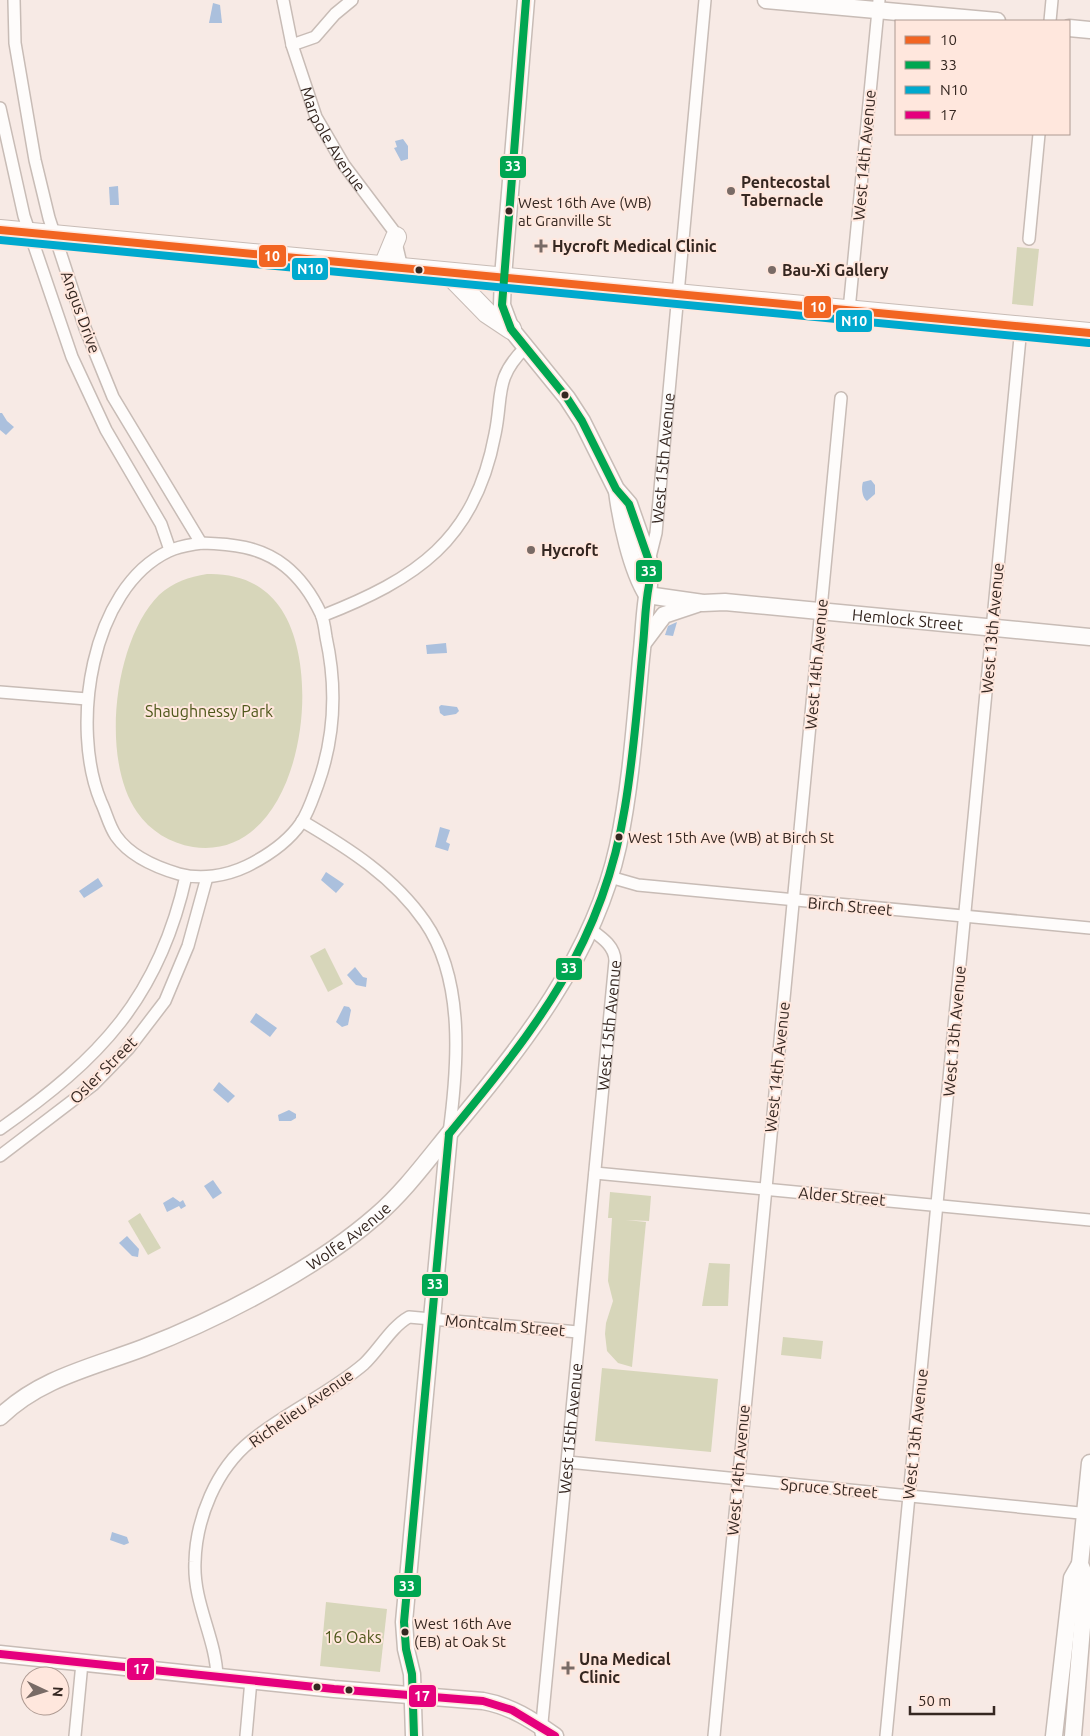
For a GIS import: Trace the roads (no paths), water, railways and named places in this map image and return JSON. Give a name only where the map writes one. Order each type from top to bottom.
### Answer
[{"type":"highway","points":[[0,230],[1090,333]]},
{"type":"highway","points":[[393,267],[396,237]]},
{"type":"highway","points":[[448,273],[487,312],[511,329]]},
{"type":"street","name":"Angus Drive","points":[[14,0],[15,43],[26,115],[54,235],[85,328],[113,397],[201,543]]},
{"type":"street","name":"Marpole Avenue","points":[[283,0],[292,44],[316,117],[344,165],[396,237]]},
{"type":"street","points":[[292,44],[315,37],[335,14],[352,0]]},
{"type":"street","points":[[526,0],[502,277],[502,305],[511,329],[567,398],[582,421],[616,489],[629,504],[642,536],[649,561]]},
{"type":"street","name":"West 15th Avenue","points":[[546,1733],[578,1332],[615,961],[613,951],[608,943],[590,929],[610,877],[629,779],[643,643],[646,588],[649,561],[656,533],[705,0]]},
{"type":"street","points":[[766,0],[879,5],[990,20]]},
{"type":"street","points":[[1050,20],[1052,0]]},
{"type":"street","name":"West 14th Avenue","points":[[849,310],[879,5]]},
{"type":"street","points":[[1070,28],[1090,30]]},
{"type":"street","name":"Angus Drive","points":[[0,108],[29,233],[72,357],[106,430],[161,524],[170,550]]},
{"type":"street","points":[[1029,238],[1039,135]]},
{"type":"street","name":"West 13th Avenue","points":[[886,1736],[1021,326]]},
{"type":"street","points":[[322,616],[391,585],[417,568],[446,544],[462,520],[482,482],[496,432],[502,381],[515,358],[525,348]]},
{"type":"street","name":"West 14th Avenue","points":[[714,1736],[764,1189],[841,398]]},
{"type":"street","points":[[616,489],[619,508],[646,588]]},
{"type":"street","points":[[201,543],[233,544],[260,551],[285,566],[306,589],[322,616],[331,660],[334,706],[326,761],[302,821],[289,838],[259,860],[234,873],[207,877],[186,876],[163,869],[133,854],[115,835],[98,795],[90,756],[87,699],[91,672],[103,630],[125,589],[149,563],[170,550],[201,543]]},
{"type":"street","name":"Hemlock Street","points":[[646,588],[703,603],[725,602],[1090,637]]},
{"type":"street","name":"Hemlock Street","points":[[646,588],[702,593],[725,602]]},
{"type":"street","points":[[643,643],[664,616],[703,603]]},
{"type":"street","points":[[0,692],[87,699]]},
{"type":"street","points":[[302,821],[369,864],[399,890],[425,922],[439,950],[450,985],[454,1013],[455,1085],[404,1622],[404,1636],[414,1695],[414,1736]]},
{"type":"street","name":"Osler Street","points":[[0,1130],[34,1106],[76,1070],[114,1032],[144,990],[167,941],[186,876]]},
{"type":"street","name":"Osler Street","points":[[0,1156],[93,1085],[129,1048],[165,1001],[188,946],[207,877]]},
{"type":"street","name":"Birch Street","points":[[610,877],[634,884],[793,901],[1090,928]]},
{"type":"street","name":"Wolfe Avenue","points":[[0,1417],[27,1395],[51,1381],[193,1327],[252,1298],[308,1265],[374,1218],[392,1202],[516,1051],[560,985],[590,929]]},
{"type":"street","name":"Alder Street","points":[[595,1173],[1090,1220]]},
{"type":"street","name":"Richelieu Avenue","points":[[217,1677],[217,1658],[208,1636],[196,1587],[195,1563],[197,1538],[206,1506],[230,1463],[250,1441],[364,1364],[404,1320],[414,1317],[432,1318]]},
{"type":"street","name":"Montcalm Street","points":[[432,1318],[578,1332]]},
{"type":"street","name":"Spruce Street","points":[[568,1462],[1088,1514]]},
{"type":"street","points":[[1054,1736],[1072,1578],[1080,1564],[1088,1514],[1090,1463]]},
{"type":"street","points":[[1073,1736],[1086,1579],[1080,1564]]},
{"type":"street","points":[[0,1654],[217,1677],[497,1703],[522,1714],[546,1733]]},
{"type":"street","points":[[75,1736],[82,1663]]},
{"type":"street","points":[[246,1736],[251,1680]]},
{"type":"water","points":[[213,3],[220,5],[222,23],[209,23]]},
{"type":"water","points":[[403,139],[408,146],[408,159],[401,161],[394,148],[397,147],[395,141]]},
{"type":"water","points":[[118,186],[119,205],[110,205],[109,187]]},
{"type":"water","points":[[0,413],[14,427],[6,435],[0,430]]},
{"type":"water","points":[[871,480],[875,485],[875,494],[867,501],[863,495],[862,484]]},
{"type":"water","points":[[677,622],[673,636],[665,635],[668,626]]},
{"type":"water","points":[[446,643],[447,653],[427,654],[426,645]]},
{"type":"water","points":[[441,705],[457,707],[459,711],[456,714],[444,716],[440,713],[439,707]]},
{"type":"water","points":[[440,827],[450,830],[446,842],[450,844],[448,851],[435,847]]},
{"type":"water","points":[[326,872],[344,884],[336,893],[321,880]]},
{"type":"water","points":[[98,878],[103,886],[84,898],[79,891]]},
{"type":"water","points":[[355,967],[363,977],[367,978],[366,987],[356,985],[347,975]]},
{"type":"water","points":[[344,1006],[349,1007],[351,1010],[348,1025],[342,1027],[336,1022]]},
{"type":"water","points":[[256,1013],[277,1028],[270,1037],[250,1022]]},
{"type":"water","points":[[219,1082],[235,1096],[228,1103],[213,1090]]},
{"type":"water","points":[[289,1110],[296,1114],[296,1118],[291,1121],[279,1121],[278,1115]]},
{"type":"water","points":[[213,1180],[222,1193],[213,1199],[204,1186]]},
{"type":"water","points":[[173,1197],[180,1202],[183,1200],[186,1206],[181,1209],[179,1206],[167,1212],[163,1203]]},
{"type":"water","points":[[127,1236],[139,1249],[138,1257],[132,1256],[119,1243]]},
{"type":"water","points":[[112,1532],[127,1537],[129,1543],[124,1545],[110,1540]]},
{"type":"place","name":"Pentecostal Tabernacle","points":[[731,191]]},
{"type":"place","name":"West 16th Ave (WB) at Granville St","points":[[509,211]]},
{"type":"place","name":"Hycroft Medical Clinic","points":[[541,246]]},
{"type":"place","name":"Bau-Xi Gallery","points":[[772,270]]},
{"type":"place","name":"Hycroft","points":[[531,550]]},
{"type":"place","name":"West 15th Ave (WB) at Birch St","points":[[619,837]]},
{"type":"place","name":"West 16th Ave (EB) at Oak St","points":[[405,1632]]},
{"type":"place","name":"Una Medical Clinic","points":[[568,1668]]},
{"type":"park label","name":"Shaughnessy Park","points":[[209,711]]},
{"type":"park label","name":"16 Oaks","points":[[353,1637]]}]
